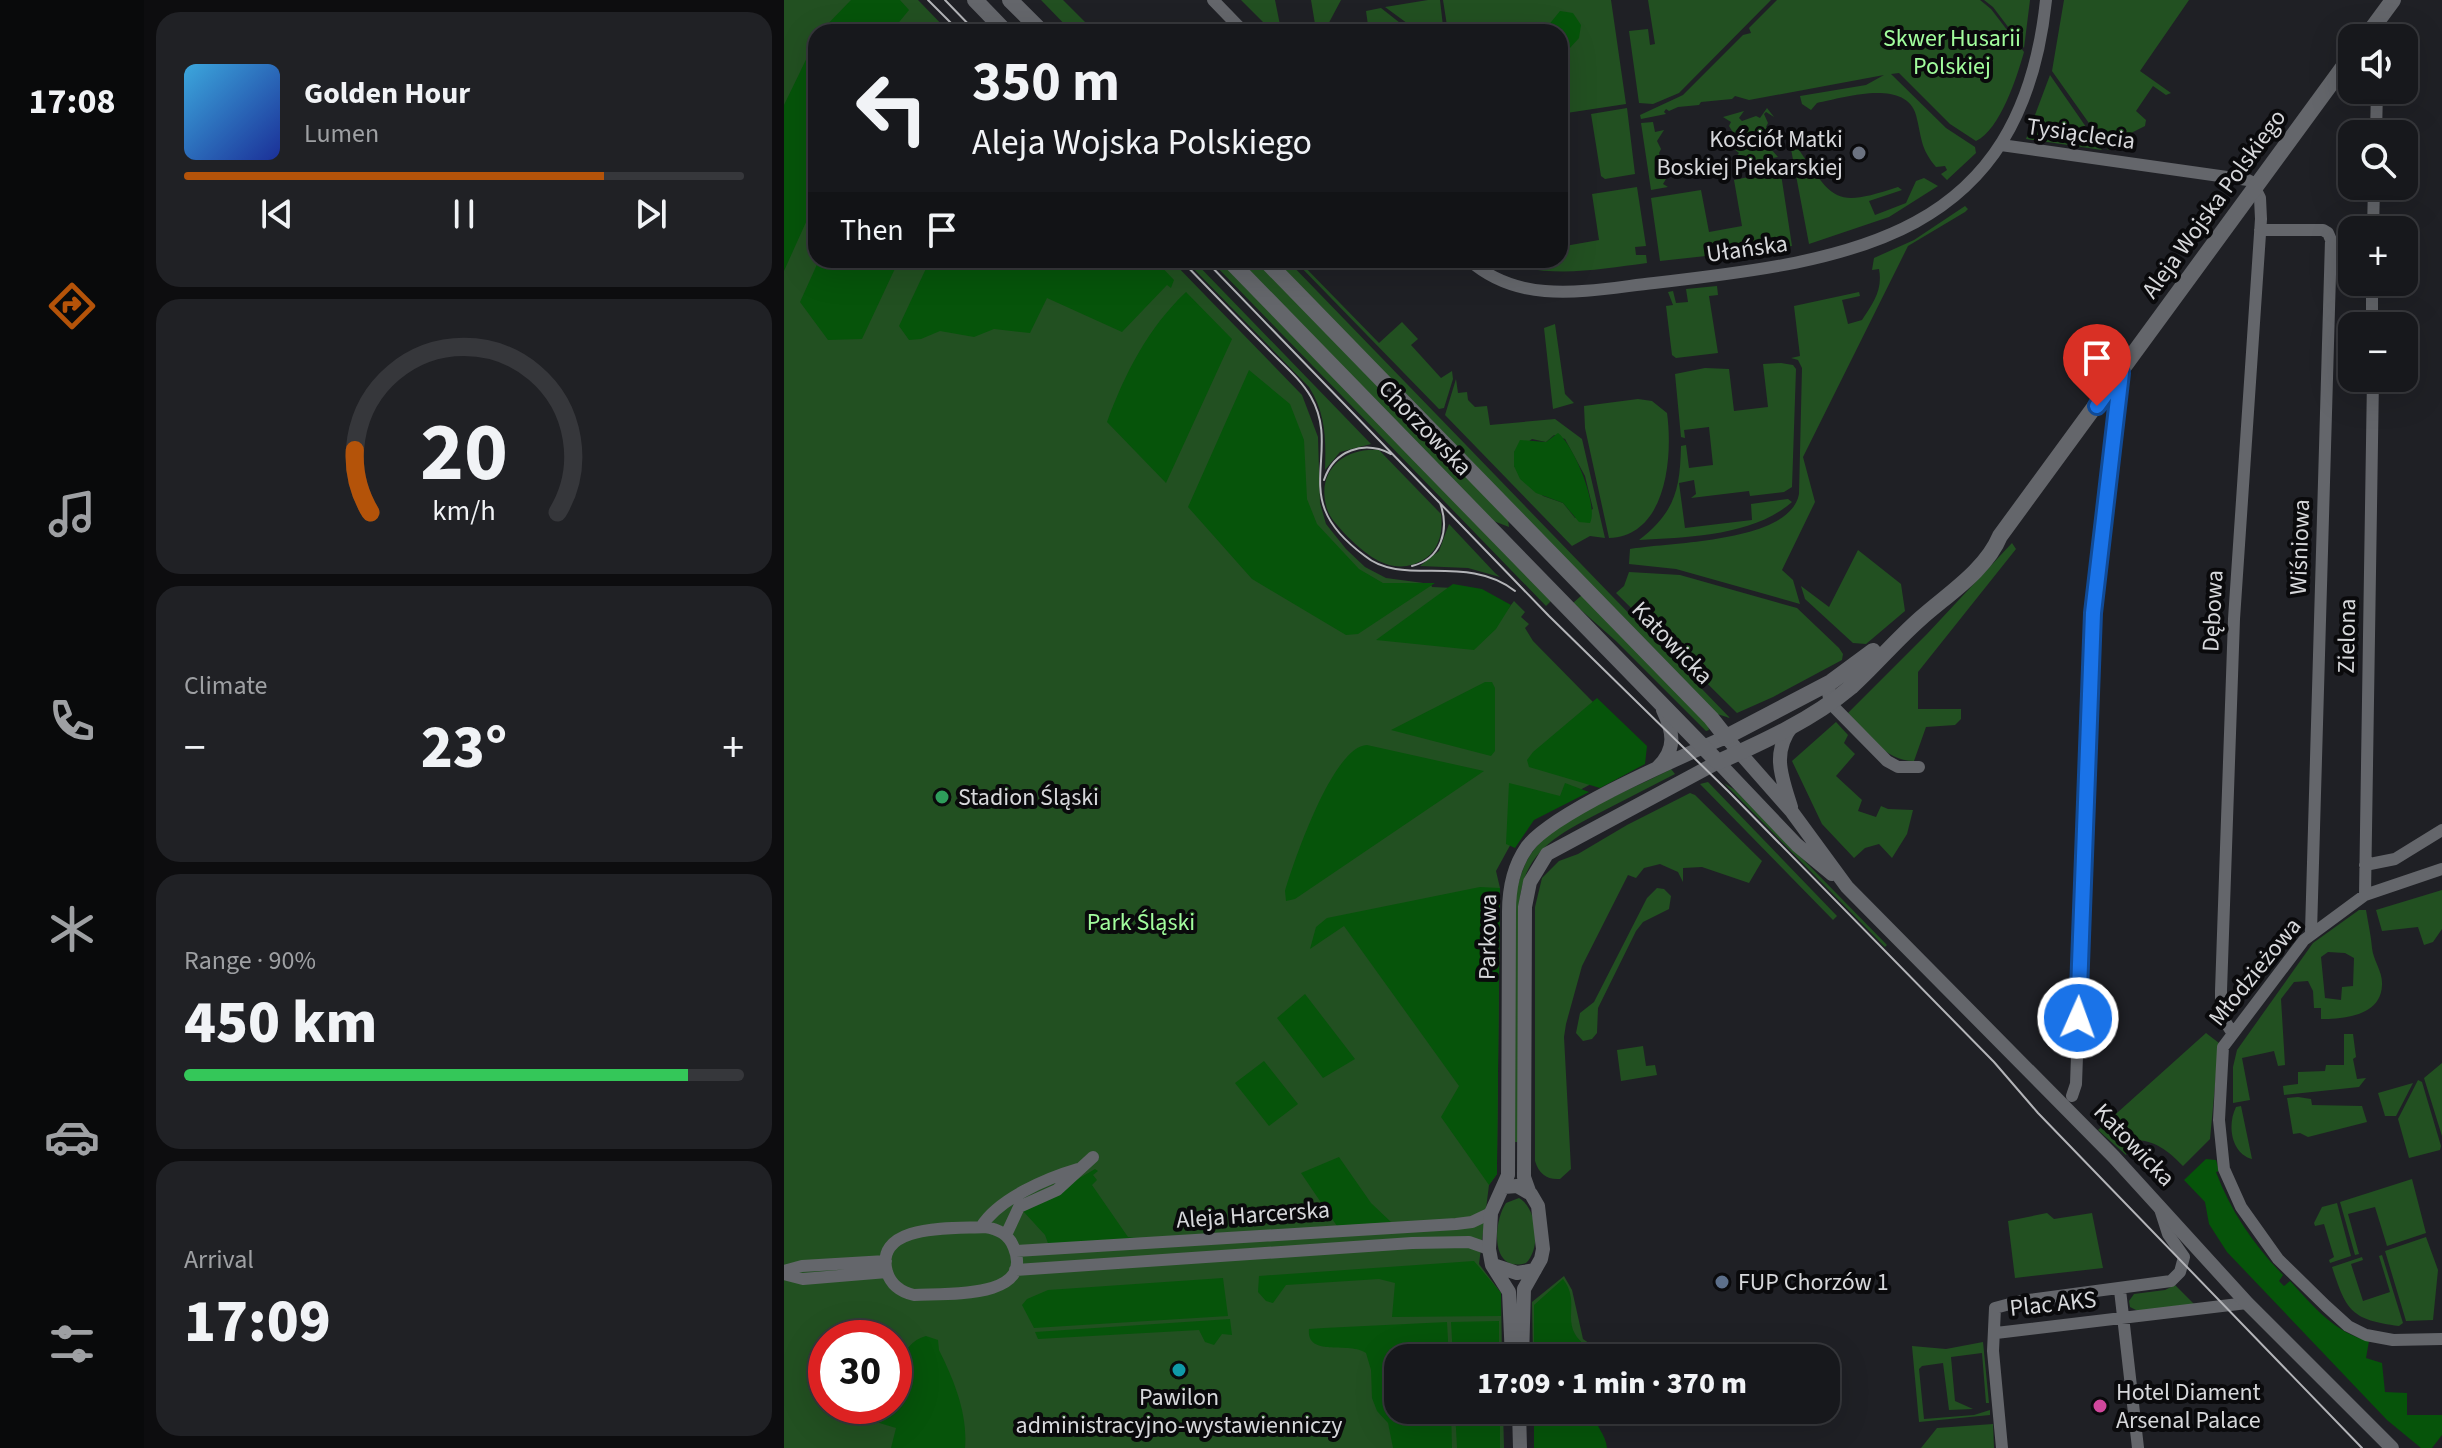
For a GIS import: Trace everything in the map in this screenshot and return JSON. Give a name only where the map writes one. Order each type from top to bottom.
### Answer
[{"type":"main road","points":[[975,0],[998,24]]},
{"type":"main road","points":[[1010,0],[1034,24]]},
{"type":"main road","points":[[2377,24],[2393,0]]},
{"type":"main road","name":"Aleja Wojska Polskiego","points":[[1726,737],[1831,682],[1859,663],[2000,536],[2338,74]]},
{"type":"main road","name":"Chorzowska","points":[[1237,268],[1589,628]]},
{"type":"main road","name":"Chorzowska","points":[[1273,268],[1455,455]]},
{"type":"main road","name":"Katowicka","points":[[1455,455],[1726,737]]},
{"type":"main road","points":[[1511,549],[1529,531]]},
{"type":"main road","name":"Aleja Wojska Polskiego","points":[[1718,762],[1830,703],[1953,592],[1996,547],[2000,536]]},
{"type":"main road","name":"Katowicka","points":[[1589,628],[1718,762]]},
{"type":"street","points":[[1213,0],[1236,24]]},
{"type":"street","name":"Tysiąclecia","points":[[2046,0],[2037,63],[2001,145],[2248,180],[2256,187]]},
{"type":"street","name":"Ułańska","points":[[1481,268],[1505,284],[1529,291],[1558,292],[1795,264],[1866,246],[1907,229],[1957,194],[2001,145]]},
{"type":"street","name":"Dębowa","points":[[2233,1034],[2221,1015],[2221,975],[2234,619],[2260,230],[2260,198],[2256,187]]},
{"type":"street","name":"Wiśniowa","points":[[2260,230],[2323,230],[2331,240],[2311,932]]},
{"type":"street","points":[[2072,1096],[2076,1084],[2093,613],[2121,373]]},
{"type":"street","name":"Zielona","points":[[2365,895],[2373,392]]},
{"type":"street","points":[[1831,682],[1828,690],[1830,703],[1887,761],[1898,767],[1919,767]]},
{"type":"street","points":[[1656,769],[1667,756],[1673,736],[1658,699]]},
{"type":"street","points":[[1792,812],[1778,759],[1782,741],[1794,723]]},
{"type":"street","name":"Aleja Wojska Polskiego","points":[[1704,747],[1726,737]]},
{"type":"street","name":"Katowicka","points":[[1726,737],[1792,812],[1839,879]]},
{"type":"street","name":"Parkowa","points":[[1504,1187],[1508,1166],[1509,894],[1516,867],[1528,846],[1553,824],[1704,747]]},
{"type":"street","name":"Katowicka","points":[[1718,762],[1797,845],[1839,879],[2159,1206],[2247,1303],[2392,1448]]},
{"type":"street","name":"Parkowa","points":[[1529,1191],[1524,1177],[1525,907],[1530,882],[1540,862],[1557,847],[1718,762]]},
{"type":"street","points":[[2365,865],[2395,859],[2442,830]]},
{"type":"street","name":"Młodzieżowa","points":[[2442,869],[2365,895],[2311,932],[2223,1047],[2219,1133],[2224,1169],[2248,1218],[2278,1259],[2348,1326],[2366,1335],[2389,1339],[2442,1339]]},
{"type":"street","points":[[981,1227],[989,1214],[1016,1195],[1078,1169],[1093,1157]]},
{"type":"street","points":[[1006,1235],[1019,1207],[1057,1190],[1073,1178],[1078,1169]]},
{"type":"street","points":[[1511,1344],[1509,1292],[1492,1265],[1489,1249],[1491,1213],[1504,1187],[1513,1186],[1529,1191],[1538,1206],[1543,1234],[1542,1256],[1524,1289],[1522,1344]]},
{"type":"street","name":"Plac AKS","points":[[2159,1206],[2168,1234],[2183,1253],[2180,1272],[2165,1284],[2000,1305],[1994,1312],[1996,1333],[2247,1303]]},
{"type":"street","name":"Aleja Harcerska","points":[[1016,1251],[1469,1222],[1491,1213]]},
{"type":"street","points":[[981,1227],[993,1228],[1006,1235],[1016,1251],[1015,1270],[1010,1279],[997,1288],[914,1295],[897,1288],[886,1267],[894,1242],[906,1234],[981,1227]]},
{"type":"street","points":[[1326,1232],[1327,1250]]},
{"type":"street","name":"Aleja Harcerska","points":[[1015,1270],[1469,1242],[1489,1249]]},
{"type":"street","points":[[1161,1244],[1162,1262]]},
{"type":"street","points":[[1492,1265],[1517,1273],[1535,1270]]},
{"type":"street","points":[[784,1273],[802,1266],[886,1267]]},
{"type":"street","name":"Plac AKS","points":[[2120,1290],[2123,1318]]},
{"type":"street","points":[[2123,1318],[2138,1448]]},
{"type":"street","points":[[1996,1333],[1994,1359],[2002,1448]]},
{"type":"street","points":[[1519,1424],[1520,1448]]},
{"type":"green space","name":"Park Śląski","points":[[784,0],[918,0],[941,24],[808,24],[808,268],[1179,268],[1302,395],[1318,437],[1320,503],[1326,524],[1346,549],[1365,567],[1386,578],[1454,588],[1508,609],[1514,601],[1525,612],[1521,617],[1529,624],[1525,628],[1533,641],[1645,755],[1524,820],[1496,871],[1500,888],[1497,1174],[1489,1185],[1479,1264],[1501,1293],[1502,1344],[1384,1344],[1384,1424],[1503,1424],[1504,1448],[784,1448]]},
{"type":"green space","points":[[851,0],[900,0],[909,10],[898,24],[828,24]]},
{"type":"green space","points":[[1041,0],[1063,0],[1087,24],[1064,24]]},
{"type":"green space","points":[[1241,0],[1275,0],[1280,24],[1265,24]]},
{"type":"green space","points":[[1311,0],[1341,0],[1328,24],[1315,24]]},
{"type":"green space","points":[[1440,0],[1443,24],[1408,24],[1385,7]]},
{"type":"green space","points":[[1443,0],[1611,0],[1626,104],[1568,113],[1568,24],[1447,24]]},
{"type":"green space","points":[[1648,0],[1771,0],[1679,93],[1653,104],[1639,103],[1629,31],[1648,29],[1650,45],[1655,44]]},
{"type":"green space","name":"Skwer Husarii Polskiej","points":[[1777,0],[1980,0],[1991,9],[2024,52],[2000,115],[1985,135],[1976,141],[1950,124],[1899,73],[1891,74],[1946,128],[1975,147],[1976,153],[1947,180],[1941,174],[1947,170],[1945,166],[1936,167],[1927,154],[1910,104],[1900,97],[1872,93],[1857,95],[1817,103],[1811,110],[1802,104],[1800,96],[1866,85],[1884,75],[1749,100],[1735,96],[1732,99],[1701,102],[1669,111],[1666,109],[1666,114],[1641,119],[1640,115],[1683,95],[1743,35],[1751,33],[1749,28]]},
{"type":"green space","points":[[1984,0],[2030,0],[2024,48],[1993,7]]},
{"type":"green space","points":[[2064,0],[2189,0],[2140,71],[2171,93],[2166,95],[2153,86],[2136,111],[2146,120],[2145,126],[2117,140],[2108,150],[2052,71]]},
{"type":"green space","points":[[1381,8],[1401,24],[1368,24],[1366,11]]},
{"type":"green space","points":[[1560,11],[1573,13],[1581,25],[1579,38],[1568,50],[1568,24],[1549,24]]},
{"type":"green space","points":[[808,56],[808,218],[784,271],[784,105]]},
{"type":"green space","points":[[2050,75],[2102,150],[2026,139]]},
{"type":"green space","points":[[1627,108],[1635,174],[1605,179],[1601,176],[1591,114]]},
{"type":"green space","points":[[1767,108],[1774,117],[1766,112],[1764,114],[1768,123],[1766,127],[1777,135],[1779,143],[1771,138],[1770,148],[1778,157],[1743,164],[1741,159],[1735,158],[1739,153],[1734,149],[1734,134],[1729,126],[1731,122],[1723,117],[1744,111],[1739,118],[1742,121],[1756,116],[1760,118]]},
{"type":"green space","points":[[1653,122],[1655,132],[1664,130],[1657,141],[1666,179],[1663,184],[1668,187],[1651,190],[1641,123]]},
{"type":"green space","points":[[1797,147],[1819,179],[1837,195],[1848,198],[1898,187],[1902,190],[1869,201],[1875,215],[1906,203],[1916,181],[1924,178],[1938,186],[1889,217],[1809,244],[1791,149]]},
{"type":"green space","points":[[1778,171],[1792,246],[1736,252],[1735,247],[1715,249],[1715,255],[1660,261],[1651,198],[1701,190],[1709,232],[1742,226],[1734,180]]},
{"type":"green space","points":[[1637,187],[1646,246],[1635,247],[1636,255],[1646,255],[1647,263],[1595,270],[1544,271],[1527,268],[1568,268],[1568,245],[1599,240],[1592,194]]},
{"type":"green space","points":[[1965,206],[1968,209],[1965,212],[1908,246],[1803,457],[1815,502],[1782,570],[1793,580],[1800,604],[1676,569],[1629,564],[1630,549],[1752,531],[1774,522],[1791,510],[1799,494],[1802,368],[1798,360],[1791,358],[1800,356],[1794,306],[1859,292],[1860,296],[1842,300],[1848,324],[1862,320],[1880,283],[1879,269],[1872,270],[1874,258],[1914,240]]},
{"type":"green space","points":[[815,268],[895,268],[862,339],[828,340],[800,302]]},
{"type":"green space","points":[[926,268],[1163,268],[1174,280],[1171,288],[1167,285],[1122,332],[1047,298],[1030,333],[994,329],[974,337],[940,331],[909,340],[899,326]]},
{"type":"green space","points":[[1193,268],[1201,268],[1371,444],[1340,452],[1325,470],[1324,427],[1309,387]]},
{"type":"green space","points":[[1218,268],[1227,268],[1551,601],[1546,606]]},
{"type":"green space","points":[[1246,268],[1263,268],[1508,520],[1509,527],[1491,520]]},
{"type":"green space","points":[[1283,268],[1295,268],[1730,718],[1717,714]]},
{"type":"green space","points":[[1302,268],[1306,268],[1379,343],[1402,322],[1418,339],[1411,345],[1441,378],[1452,371],[1453,379],[1444,408],[1439,409]]},
{"type":"green space","points":[[1717,286],[1718,295],[1709,296],[1718,353],[1676,358],[1672,355],[1666,306],[1673,305],[1668,292],[1673,291],[1676,303],[1688,302],[1686,289]]},
{"type":"green space","points":[[1186,292],[1232,339],[1166,483],[1107,422],[1139,352],[1160,321]]},
{"type":"green space","points":[[1555,324],[1565,394],[1574,403],[1553,409],[1544,328]]},
{"type":"green space","points":[[1763,364],[1793,365],[1796,369],[1792,487],[1784,492],[1750,496],[1749,491],[1691,498],[1696,494],[1694,480],[1679,483],[1685,528],[1752,520],[1751,504],[1788,499],[1792,502],[1759,522],[1720,533],[1639,540],[1661,520],[1673,499],[1681,446],[1686,445],[1689,468],[1713,465],[1709,427],[1684,430],[1685,438],[1681,437],[1675,374],[1705,368],[1729,369],[1734,411],[1768,407]]},
{"type":"green space","points":[[1249,370],[1290,404],[1304,440],[1307,499],[1317,524],[1359,569],[1383,583],[1435,583],[1358,634],[1346,635],[1252,579],[1188,507]]},
{"type":"green space","points":[[1456,379],[1458,393],[1467,392],[1468,400],[1475,407],[1487,406],[1490,425],[1555,419],[1582,439],[1605,538],[1590,536],[1572,546],[1445,415]],"holes":[[[1554,435],[1565,439],[1585,476],[1593,509],[1575,518],[1563,503],[1543,496],[1514,466],[1514,452],[1532,439],[1546,442]]]},
{"type":"green space","points":[[1638,399],[1652,401],[1667,413],[1667,471],[1654,509],[1643,524],[1628,534],[1609,538],[1585,428],[1584,406]]},
{"type":"green space","points":[[1558,433],[1571,449],[1583,475],[1591,503],[1590,523],[1579,522],[1563,503],[1536,493],[1520,479],[1514,466],[1514,452],[1520,440],[1546,442]]},
{"type":"green space","points":[[1379,450],[1441,514],[1437,544],[1431,554],[1415,564],[1393,566],[1363,551],[1334,521],[1327,509],[1326,481],[1337,463],[1356,452]]},
{"type":"green space","points":[[1449,524],[1500,577],[1468,568],[1420,566],[1439,551]]},
{"type":"green space","points":[[2012,543],[2016,549],[1918,672],[1918,709],[1961,709],[1961,719],[1955,725],[1926,727],[1914,761],[1885,751],[1848,713]]},
{"type":"green space","points":[[1858,550],[1901,584],[1905,611],[1866,644],[1853,643],[1805,599],[1801,586],[1829,607]]},
{"type":"green space","points":[[1629,572],[1680,575],[1797,608],[1839,648],[1843,654],[1842,660],[1737,713],[1616,593],[1624,586]]},
{"type":"green space","points":[[1453,584],[1482,589],[1511,605],[1496,629],[1474,650],[1376,640]]},
{"type":"green space","points":[[1582,595],[1708,725],[1709,730],[1706,731],[1616,641],[1573,603]]},
{"type":"green space","points":[[1485,682],[1492,682],[1495,688],[1495,751],[1491,756],[1391,730]]},
{"type":"green space","points":[[1597,698],[1647,746],[1645,764],[1600,788],[1529,767],[1527,760],[1533,752]]},
{"type":"green space","points":[[1836,722],[1848,735],[1844,743],[1855,754],[1836,776],[1862,800],[1858,811],[1876,817],[1881,806],[1913,810],[1907,834],[1892,858],[1879,844],[1865,848],[1854,858],[1822,824],[1792,761]]},
{"type":"green space","points":[[1367,745],[1484,771],[1295,899],[1286,901],[1285,891],[1297,856],[1328,784],[1354,750]]},
{"type":"green space","points":[[1671,769],[1675,774],[1557,837],[1545,847],[1527,872],[1519,908],[1518,1142],[1514,1142],[1515,897],[1524,867],[1541,842],[1569,820]]},
{"type":"green space","points":[[1708,782],[1837,916],[1833,920],[1700,784]]},
{"type":"green space","points":[[1509,783],[1560,796],[1565,783],[1589,792],[1534,820],[1515,848],[1506,844]]},
{"type":"green space","points":[[1724,783],[1735,790],[1887,945],[1885,947]]},
{"type":"green space","points":[[1690,793],[1762,861],[1749,883],[1702,867],[1683,868],[1683,882],[1678,872],[1660,864],[1644,868],[1636,878],[1628,875],[1582,966],[1566,1024],[1564,1037],[1571,1169],[1560,1179],[1547,1177],[1535,1161],[1535,907],[1542,878],[1559,861],[1578,854]]},
{"type":"green space","points":[[1480,887],[1500,888],[1497,1174],[1489,1185],[1441,1117],[1459,1086],[1344,926],[1310,949],[1316,927],[1327,918]]},
{"type":"green space","points":[[1657,888],[1664,889],[1671,896],[1669,909],[1643,922],[1636,931],[1598,1008],[1597,1033],[1592,1039],[1583,1041],[1576,1033],[1580,1013],[1594,1002],[1647,898]]},
{"type":"green space","points":[[2442,890],[2442,929],[2433,942],[2424,945],[2418,927],[2382,931],[2376,910]]},
{"type":"green space","points":[[2359,910],[2366,910],[2373,953],[2382,980],[2380,995],[2360,1014],[2321,1019],[2321,1008],[2314,1008],[2313,991],[2308,981],[2294,982],[2281,999],[2285,1065],[2278,1066],[2274,1051],[2242,1058],[2250,1100],[2233,1103],[2233,1067],[2237,1050],[2313,943]],"holes":[[[2328,952],[2345,953],[2354,958],[2353,986],[2342,987],[2341,1000],[2325,998],[2321,957]]]},
{"type":"green space","points":[[1305,994],[1355,1059],[1323,1078],[1277,1018]]},
{"type":"green space","points":[[2206,1033],[2219,1043],[2210,1139],[2183,1166],[2161,1147],[2148,1142],[2133,1140],[2126,1155],[2098,1130]]},
{"type":"green space","points":[[2344,1034],[2353,1034],[2357,1079],[2366,1078],[2359,1087],[2284,1095],[2283,1086],[2298,1084],[2298,1072],[2325,1071],[2326,1065],[2344,1065]]},
{"type":"green space","points":[[1643,1046],[1646,1066],[1655,1065],[1657,1075],[1621,1081],[1617,1050]]},
{"type":"green space","points":[[1264,1061],[1298,1104],[1269,1126],[1235,1083]]},
{"type":"green space","points":[[2442,1063],[2442,1136],[2424,1078]]},
{"type":"green space","points":[[2418,1080],[2422,1082],[2441,1146],[2440,1150],[2409,1158],[2398,1119]]},
{"type":"green space","points":[[2413,1083],[2396,1116],[2385,1116],[2378,1093]]},
{"type":"green space","points":[[2287,1098],[2311,1099],[2312,1105],[2362,1106],[2367,1122],[2308,1137],[2293,1134]]},
{"type":"green space","points":[[2241,1106],[2252,1159],[2239,1151],[2233,1138],[2233,1114],[2236,1107]]},
{"type":"green space","points":[[1339,1157],[1371,1203],[1391,1222],[1337,1226],[1301,1173]]},
{"type":"green space","points":[[2206,1159],[2216,1160],[2219,1171],[2216,1172],[2229,1201],[2253,1240],[2283,1275],[2279,1281],[2284,1286],[2290,1281],[2335,1325],[2369,1341],[2366,1358],[2382,1363],[2385,1392],[2407,1393],[2407,1415],[2442,1415],[2442,1435],[2432,1448],[2421,1448],[2387,1420],[2227,1252],[2209,1224],[2205,1202],[2184,1180]]},
{"type":"green space","points":[[1095,1169],[1098,1171],[1093,1175],[1097,1180],[1092,1185],[1128,1237],[1139,1238],[1049,1246],[1045,1235],[1023,1211]]},
{"type":"green space","points":[[2412,1179],[2426,1233],[2387,1246],[2375,1207],[2348,1214],[2359,1254],[2355,1255],[2340,1202]]},
{"type":"green space","points":[[1519,1198],[1534,1220],[1535,1239],[1531,1257],[1526,1263],[1514,1264],[1500,1254],[1497,1233],[1506,1203]]},
{"type":"green space","points":[[2337,1203],[2351,1256],[2330,1263],[2329,1260],[2334,1257],[2324,1224],[2315,1226],[2314,1223],[2322,1207]]},
{"type":"green space","points":[[2047,1213],[2054,1219],[2092,1213],[2103,1268],[2015,1278],[2008,1221]]},
{"type":"green space","points":[[2426,1237],[2438,1270],[2433,1320],[2406,1321],[2385,1251]]},
{"type":"green space","points":[[2382,1255],[2403,1323],[2399,1326],[2370,1320],[2353,1310],[2342,1294],[2332,1267],[2362,1257],[2363,1260],[2351,1264],[2363,1301],[2390,1292],[2379,1256]]},
{"type":"green space","points":[[1474,1261],[1501,1293],[1501,1316],[1392,1317],[1395,1283],[1379,1279],[1286,1285],[1273,1303],[1266,1301],[1258,1292],[1259,1276]]},
{"type":"green space","points":[[1564,1276],[1572,1290],[1583,1339],[1590,1344],[1533,1344],[1532,1302]]},
{"type":"green space","points":[[1223,1278],[1228,1316],[1034,1328],[1022,1305],[1027,1299],[1048,1290]]},
{"type":"green space","points":[[1563,1279],[1570,1294],[1572,1327],[1584,1344],[1534,1344],[1534,1305]]},
{"type":"green space","points":[[2175,1285],[2195,1305],[2138,1311],[2130,1307],[2129,1301],[2134,1294],[2165,1290]]},
{"type":"green space","points":[[1230,1319],[1232,1335],[1222,1334],[1214,1345],[1205,1342],[1199,1330],[1038,1339],[1035,1332]]},
{"type":"green space","points":[[1499,1321],[1499,1344],[1452,1344],[1451,1322]]},
{"type":"green space","points":[[1447,1322],[1448,1344],[1384,1344],[1384,1419],[1372,1398],[1371,1370],[1366,1353],[1314,1343],[1309,1329]]},
{"type":"green space","points":[[926,1336],[938,1340],[962,1410],[965,1448],[891,1448],[896,1428],[883,1424],[912,1424],[912,1344]]},
{"type":"green space","points":[[1983,1342],[1989,1403],[1986,1403],[1982,1353],[1951,1357],[1955,1401],[1973,1409],[1949,1410],[1943,1363],[1919,1369],[1924,1419],[1974,1415],[1990,1410],[1990,1415],[1919,1422],[1912,1346],[1946,1349]]},
{"type":"green space","points":[[1388,1424],[1451,1424],[1452,1448],[1393,1448]]},
{"type":"green space","points":[[1456,1424],[1500,1424],[1500,1448],[1457,1448]]},
{"type":"green space","points":[[1534,1424],[1597,1424],[1607,1448],[1534,1448]]},
{"type":"green space","points":[[1993,1424],[1994,1448],[1921,1448],[1937,1428]]},
{"type":"tram line","points":[[928,0],[951,23]]},
{"type":"tram line","points":[[945,0],[968,24]]},
{"type":"tram line","points":[[1189,268],[1307,390],[1318,412],[1321,427],[1321,497],[1328,517],[1348,541],[1380,565],[1416,571],[1477,574],[1515,591]]},
{"type":"tram line","points":[[1213,268],[1549,616],[1729,792],[1994,1062],[2038,1113],[2362,1448]]},
{"type":"tram line","points":[[1324,480],[1335,461],[1351,450],[1371,448],[1391,454]]},
{"type":"tram line","points":[[1412,566],[1430,557],[1441,542],[1444,523],[1440,503]]},
{"type":"place","name":"Kościół Matki Boskiej Piekarskiej","points":[[1859,153]]},
{"type":"place","name":"Stadion Śląski","points":[[942,797]]},
{"type":"place","name":"FUP Chorzów 1","points":[[1722,1282]]},
{"type":"place","name":"Pawilon administracyjno-wystawienniczy","points":[[1179,1370]]},
{"type":"place","name":"Hotel Diament Arsenal Palace","points":[[2100,1406]]},
{"type":"route","points":[[2078,1018],[2093,613],[2121,373],[2097,406]]}]
